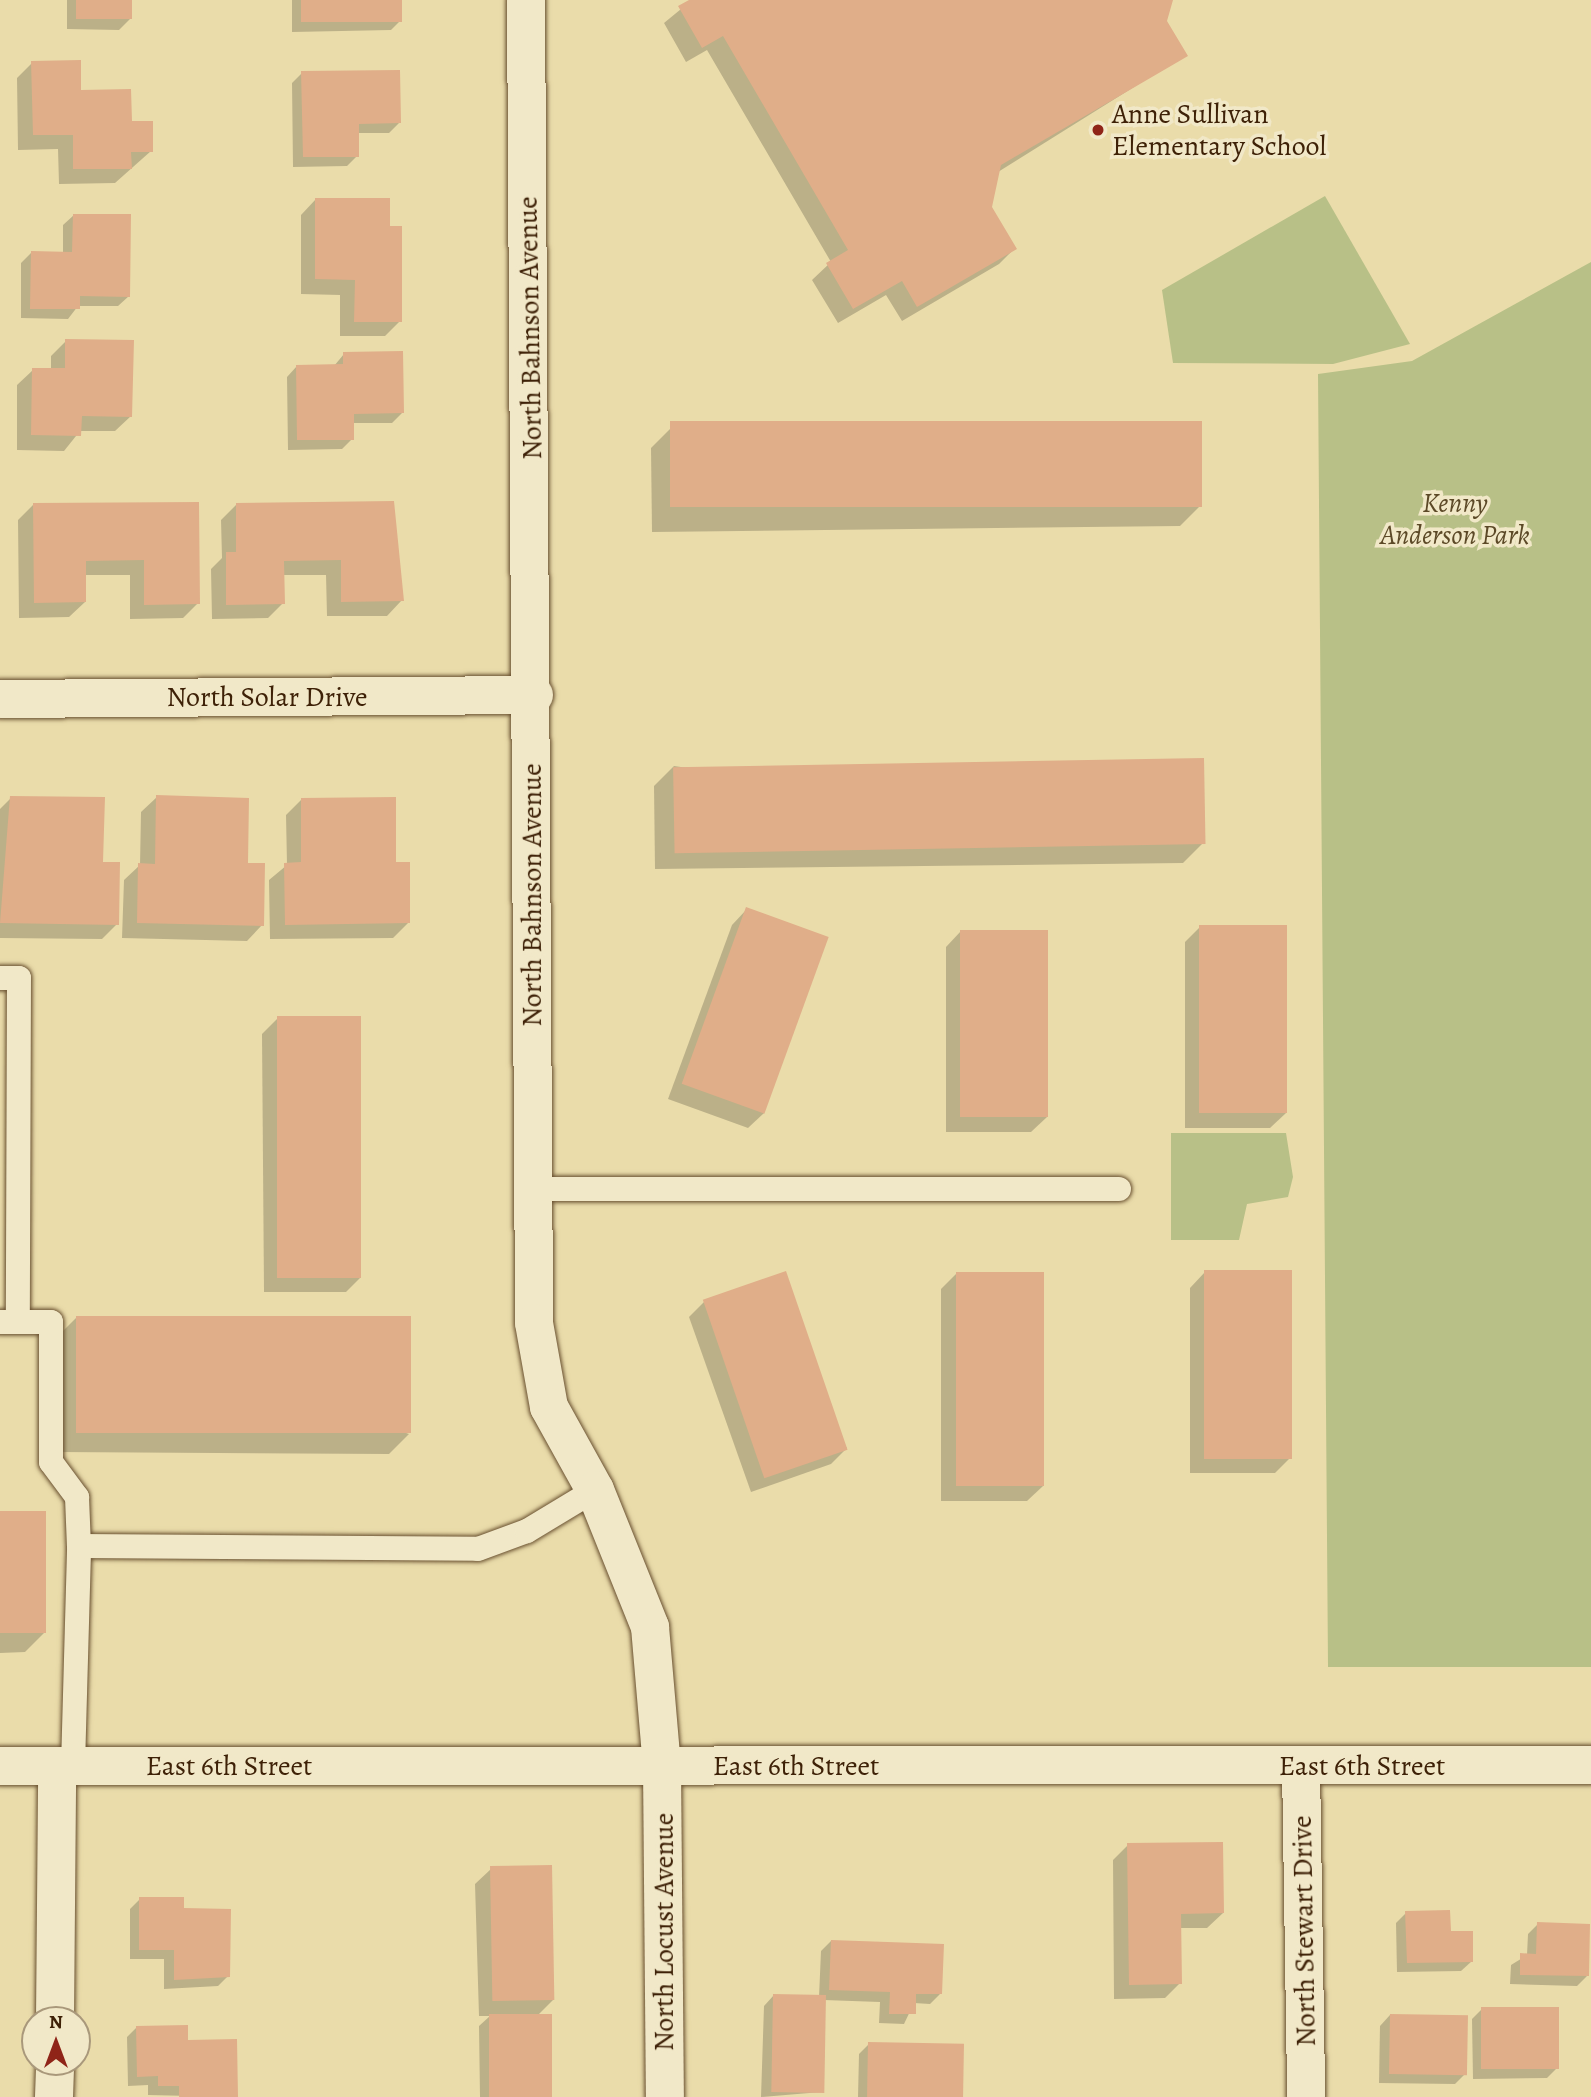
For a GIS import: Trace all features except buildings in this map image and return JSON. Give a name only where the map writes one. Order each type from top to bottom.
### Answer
[{"type":"street","name":"North Bahnson Avenue","points":[[526,0],[534,695],[530,1189],[534,1323],[549,1407],[595,1490],[650,1627],[662,1766]]},
{"type":"street","name":"North Solar Drive","points":[[0,699],[534,695]]},
{"type":"street","name":"East 6th Street","points":[[0,1766],[1591,1765]]},
{"type":"street","points":[[56,2006],[65,1766]]},
{"type":"street","name":"North Locust Avenue","points":[[662,1766],[665,2097]]},
{"type":"street","name":"North Stewart Drive","points":[[1301,1766],[1306,2097]]},
{"type":"street","points":[[54,2097],[55,2076]]},
{"type":"lane","points":[[0,978],[19,978],[9,1322],[51,1322],[51,1462],[77,1497],[79,1546],[65,1766]]},
{"type":"lane","points":[[530,1189],[1119,1189]]},
{"type":"lane","points":[[79,1546],[478,1549],[527,1531],[595,1490]]},
{"type":"green space","points":[[1325,196],[1410,344],[1333,364],[1173,363],[1162,290]]},
{"type":"green space","name":"Kenny Anderson Park","points":[[1591,262],[1591,1667],[1328,1667],[1318,374],[1412,361]]},
{"type":"green space","points":[[1171,1133],[1286,1133],[1293,1177],[1288,1197],[1247,1204],[1239,1240],[1171,1240]]},
{"type":"place","name":"Anne Sullivan Elementary School","points":[[1098,130]]}]
